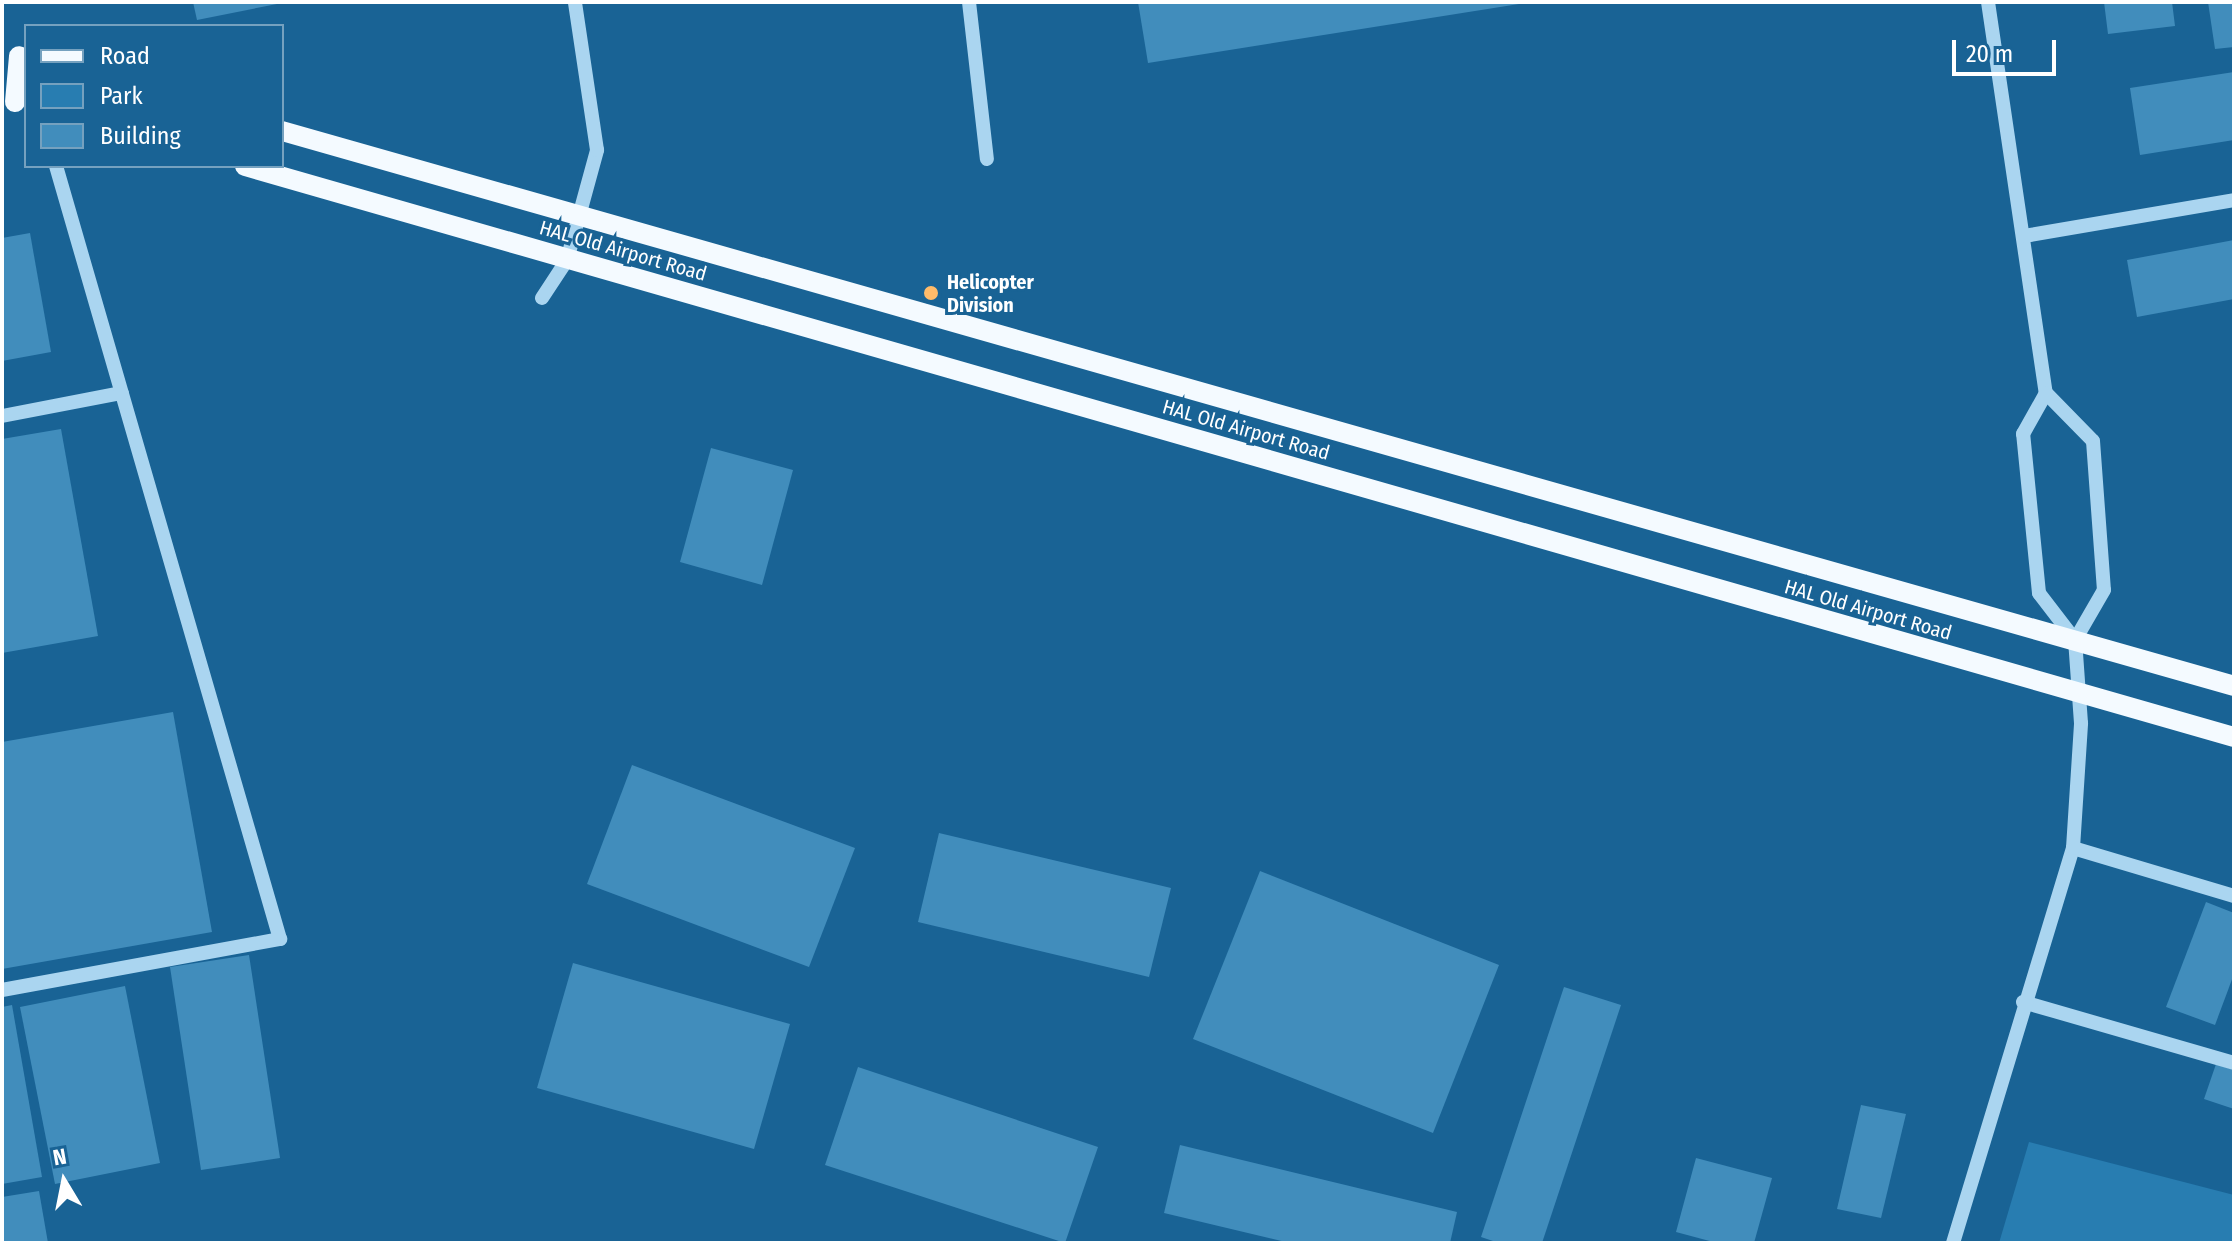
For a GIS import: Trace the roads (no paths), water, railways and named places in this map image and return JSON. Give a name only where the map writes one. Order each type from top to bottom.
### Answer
[{"type":"main road","points":[[14,101],[16,55]]},
{"type":"main road","name":"HAL Old Airport Road","points":[[284,132],[2234,686]]},
{"type":"main road","name":"HAL Old Airport Road","points":[[252,168],[2234,737]]},
{"type":"lane","points":[[542,298],[567,260],[597,150],[575,2]]},
{"type":"lane","points":[[969,2],[987,159]]},
{"type":"lane","points":[[1988,2],[2046,393],[2093,441],[2104,590],[2075,640]]},
{"type":"lane","points":[[2,990],[280,939],[57,168]]},
{"type":"lane","points":[[2024,236],[2234,200]]},
{"type":"lane","points":[[2,416],[122,393]]},
{"type":"lane","points":[[1953,1243],[2023,1002],[2073,848],[2079,695],[2075,640],[2039,593],[2023,434],[2046,393]]},
{"type":"lane","points":[[2073,848],[2234,896]]},
{"type":"lane","points":[[2023,1002],[2234,1063]]},
{"type":"place","name":"Helicopter Division","points":[[931,293]]}]
